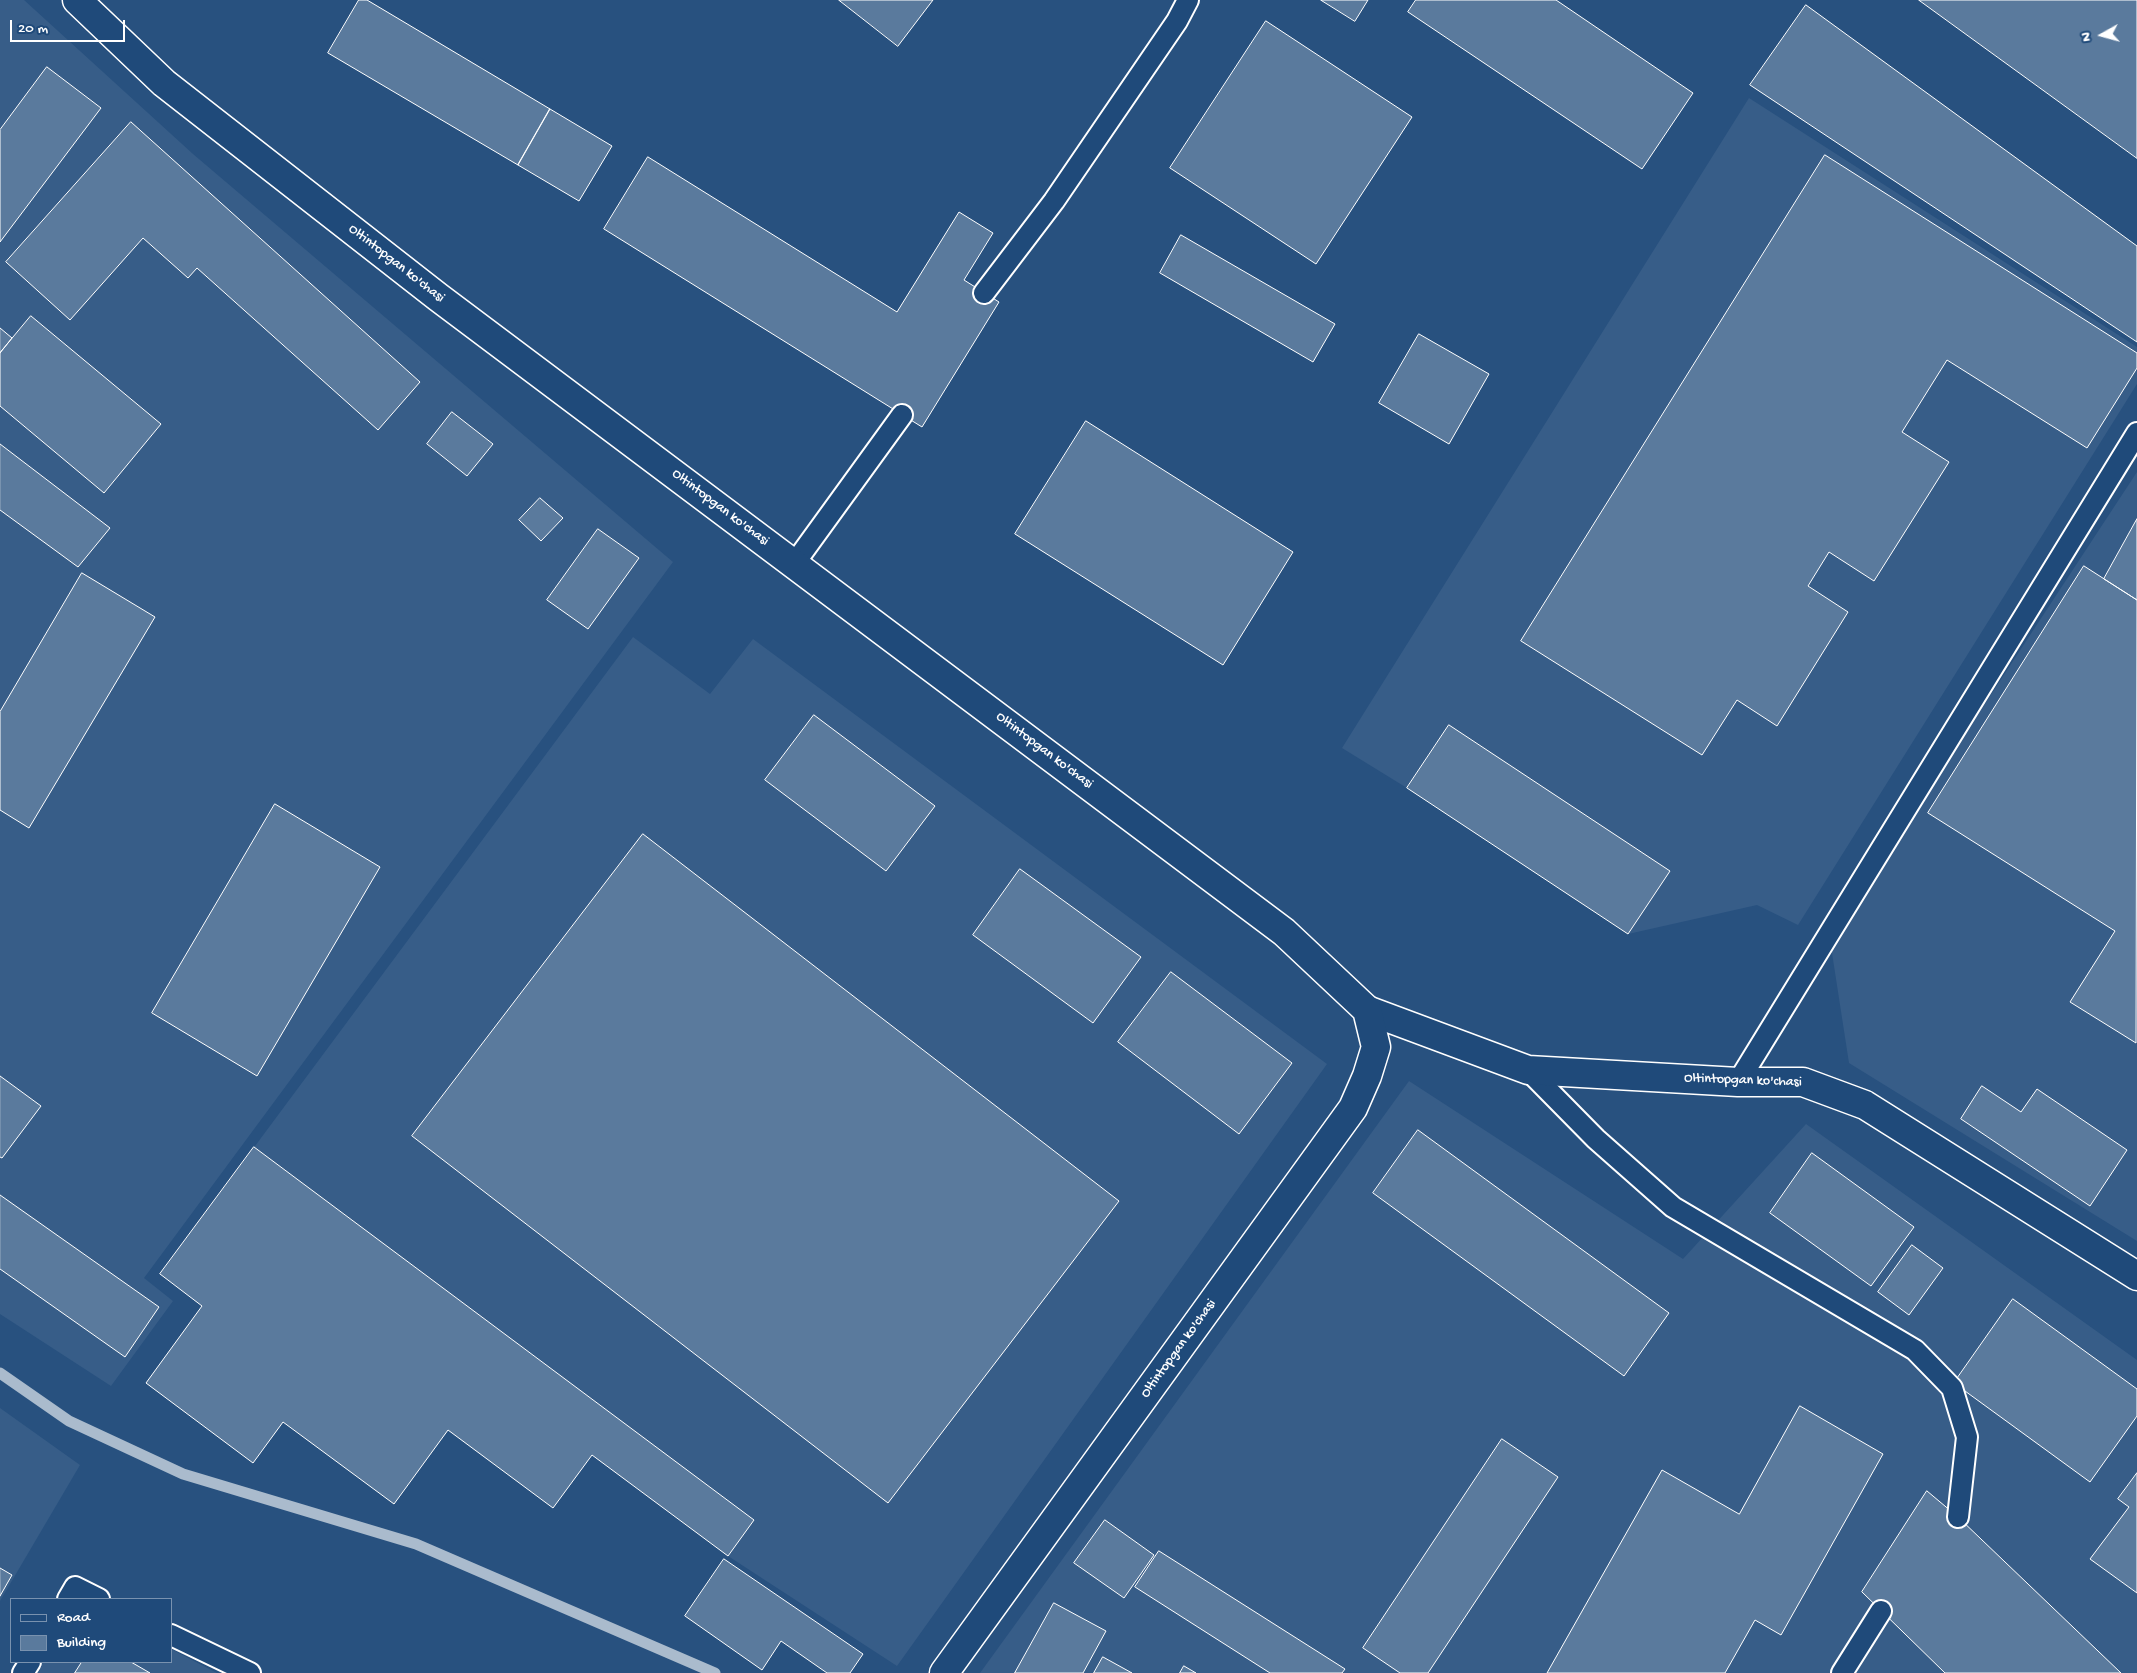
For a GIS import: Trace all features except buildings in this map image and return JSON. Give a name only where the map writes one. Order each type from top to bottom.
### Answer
[{"type":"street","name":"Oltintopgan ko'chasi","points":[[77,0],[172,90],[438,297],[1284,932],[1367,1010],[1528,1070],[1738,1082],[1804,1082],[1865,1105],[2137,1276]]},
{"type":"street","name":"Oltintopgan ko'chasi","points":[[944,1673],[1353,1108],[1367,1076],[1376,1047],[1367,1010]]},
{"type":"lane","points":[[984,293],[1054,201],[1176,21],[1188,0]]},
{"type":"lane","points":[[794,564],[902,415]]},
{"type":"lane","points":[[1738,1082],[2137,433]]},
{"type":"lane","points":[[1528,1070],[1596,1139],[1673,1207],[1915,1350],[1952,1388],[1967,1437],[1958,1517]]},
{"type":"lane","points":[[69,1598],[75,1588],[97,1598]]},
{"type":"lane","points":[[1842,1673],[1881,1611]]},
{"type":"lane","points":[[172,1634],[250,1673]]},
{"type":"shaded area","points":[[0,0],[24,0],[193,154],[673,562],[144,1278],[173,1301],[111,1386],[0,1314]]},
{"type":"shaded area","points":[[1749,98],[2137,347],[2137,384],[1798,925],[1757,905],[1628,934],[1407,788],[1342,748]]},
{"type":"shaded area","points":[[2137,472],[2137,1241],[1849,1063],[1830,940]]},
{"type":"shaded area","points":[[633,637],[710,694],[753,639],[1327,1064],[897,1666],[728,1556],[592,1455],[553,1508],[448,1431],[394,1504],[284,1422],[253,1463],[146,1383],[202,1306],[160,1274]]},
{"type":"shaded area","points":[[1409,1081],[1683,1259],[1806,1124],[2137,1360],[2137,1673],[980,1673]]},
{"type":"shaded area","points":[[0,1408],[80,1465],[0,1601]]},
{"type":"shaded area","points":[[172,1650],[217,1673],[36,1673],[42,1663],[172,1663]]},
{"type":"waterway","points":[[0,1373],[69,1421],[183,1474],[416,1544],[715,1673]]}]
